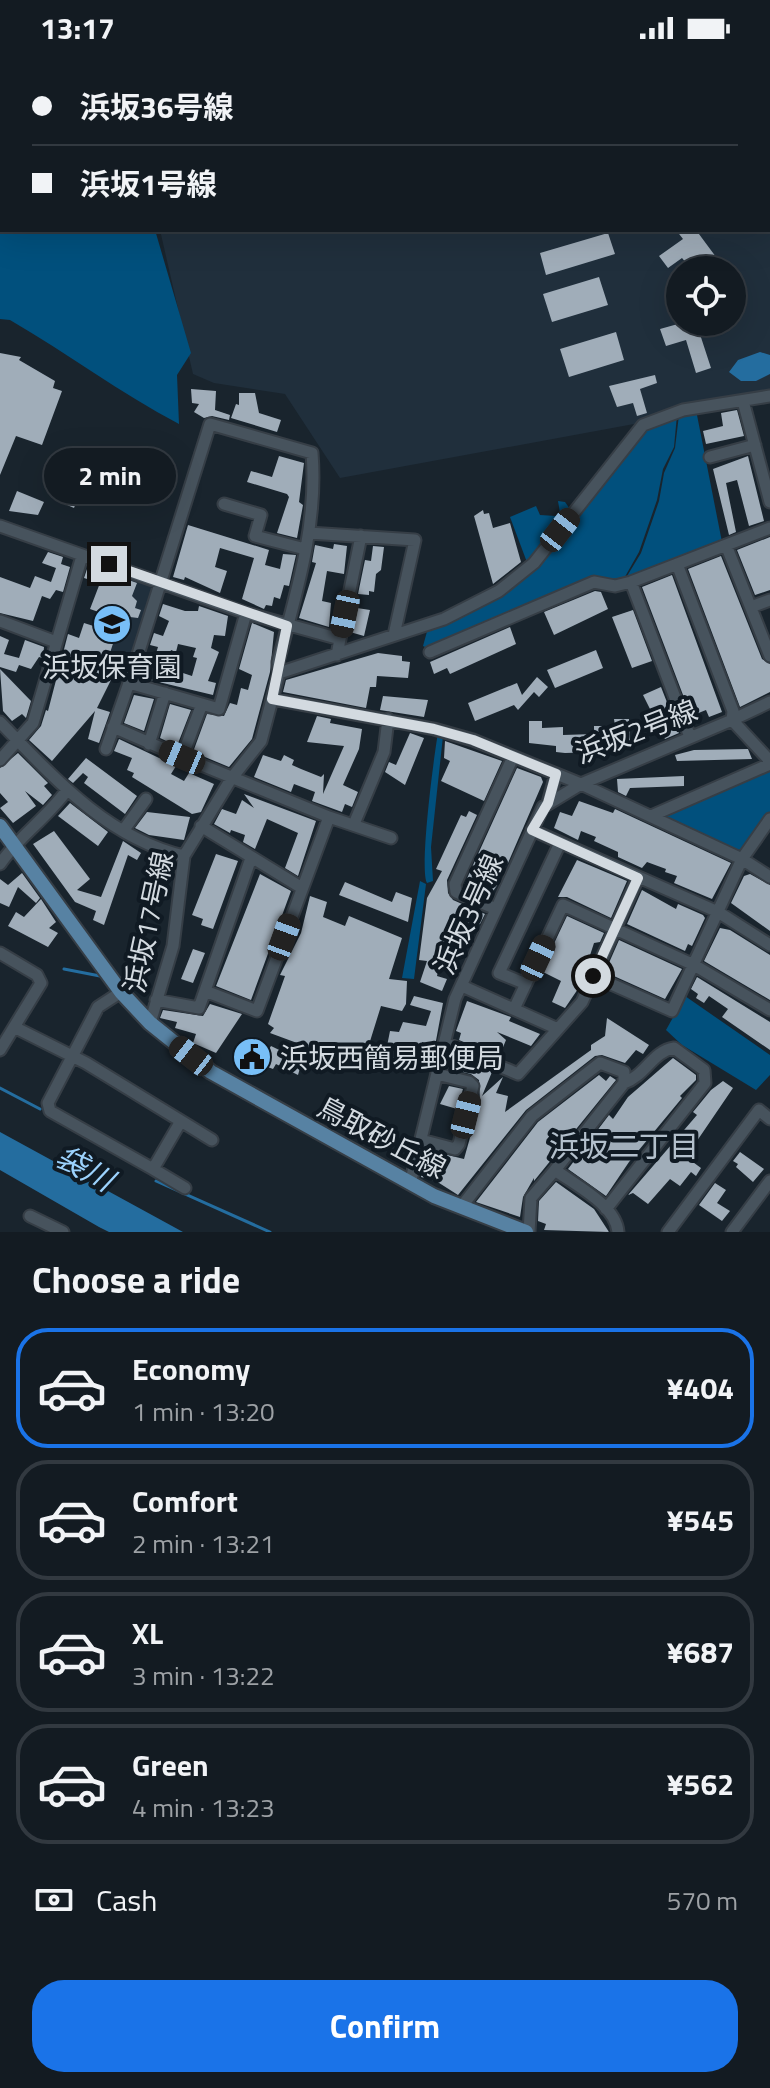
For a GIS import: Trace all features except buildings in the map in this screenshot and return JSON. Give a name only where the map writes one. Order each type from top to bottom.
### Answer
[{"type":"main road","name":"鳥取砂丘線","points":[[0,826],[121,992],[150,1023],[211,1072],[410,1184],[527,1232]]},
{"type":"street","points":[[279,673],[444,619],[499,591],[534,563],[643,425],[683,410],[770,396]]},
{"type":"street","points":[[743,401],[766,475],[770,502]]},
{"type":"street","name":"浜坂17号線","points":[[150,1023],[173,946],[184,856],[231,779],[261,741],[309,533],[315,489],[312,453],[210,424],[161,582]]},
{"type":"street","points":[[710,457],[755,445]]},
{"type":"street","points":[[224,504],[261,515],[255,536],[305,549]]},
{"type":"street","points":[[0,526],[246,613],[340,639]]},
{"type":"street","points":[[430,652],[594,582],[615,586],[631,582],[770,528]]},
{"type":"street","points":[[309,533],[415,540],[394,635]]},
{"type":"street","points":[[337,655],[361,536]]},
{"type":"street","points":[[726,545],[770,656]]},
{"type":"street","points":[[0,760],[33,723],[82,556]]},
{"type":"street","points":[[677,564],[733,711],[732,720]]},
{"type":"street","points":[[106,749],[161,582]]},
{"type":"street","points":[[631,582],[690,737]]},
{"type":"street","points":[[751,607],[770,600]]},
{"type":"street","points":[[129,683],[219,709],[246,613]]},
{"type":"street","points":[[0,621],[56,642]]},
{"type":"street","points":[[149,744],[165,693]]},
{"type":"street","name":"浜坂2号線","points":[[272,699],[388,719],[473,740],[581,784],[732,720],[770,762]]},
{"type":"street","points":[[732,720],[770,702]]},
{"type":"street","points":[[182,757],[202,704]]},
{"type":"street","points":[[354,824],[384,752],[388,719]]},
{"type":"street","points":[[0,722],[67,790],[123,831],[154,849],[184,856]]},
{"type":"street","points":[[113,727],[231,779],[391,838]]},
{"type":"street","points":[[496,909],[456,892],[455,884],[513,757]]},
{"type":"street","points":[[651,816],[770,762]]},
{"type":"street","points":[[532,830],[548,803],[556,774]]},
{"type":"street","points":[[548,803],[581,784],[742,859],[770,877]]},
{"type":"street","points":[[0,864],[13,845],[50,813],[67,790]]},
{"type":"street","points":[[123,831],[146,799]]},
{"type":"street","points":[[205,991],[257,1011],[329,817]]},
{"type":"street","points":[[593,976],[672,1011],[742,859],[770,819]]},
{"type":"street","points":[[201,826],[302,888]]},
{"type":"street","name":"浜坂3号線","points":[[410,1184],[462,986],[532,830],[718,912],[770,945]]},
{"type":"street","points":[[526,984],[499,973],[560,843]]},
{"type":"street","points":[[156,1000],[199,1008],[251,858]]},
{"type":"street","points":[[445,1043],[518,1074],[582,1002],[638,878]]},
{"type":"street","points":[[514,1009],[563,905],[694,965],[770,1010]]},
{"type":"street","points":[[0,953],[37,975],[41,983],[0,1050]]},
{"type":"street","points":[[462,986],[558,1029]]},
{"type":"street","points":[[121,992],[98,1007],[48,1103],[50,1111],[185,1188]]},
{"type":"street","points":[[14,1027],[74,1057],[212,1140]]},
{"type":"street","points":[[527,1232],[531,1198],[624,1083],[639,1078],[663,1050],[674,1048],[706,1076],[705,1083],[606,1209]]},
{"type":"street","points":[[462,1206],[532,1116],[600,1063],[624,1072],[624,1083]]},
{"type":"street","points":[[421,1140],[455,1149],[473,1086],[469,1082],[437,1074]]},
{"type":"street","points":[[668,1232],[759,1110],[770,1119]]},
{"type":"street","points":[[153,1169],[181,1121]]},
{"type":"street","points":[[555,1170],[606,1209],[615,1218],[618,1232]]},
{"type":"street","points":[[732,1232],[770,1181]]},
{"type":"street","points":[[30,1216],[63,1232]]},
{"type":"shaded area","points":[[0,232],[156,232],[191,353],[177,375],[179,424],[10,320],[0,319]]},
{"type":"shaded area","points":[[160,232],[770,232],[770,399],[340,478],[285,394],[214,383],[193,374]]},
{"type":"shaded area","points":[[760,352],[770,355],[770,374],[756,381],[741,381],[729,372],[738,360]]},
{"type":"shaded area","points":[[696,410],[722,542],[624,581],[641,553],[659,501],[664,473],[675,448],[679,415]]},
{"type":"shaded area","points":[[677,415],[674,447],[663,469],[657,500],[639,552],[622,582],[610,582],[427,648],[423,646],[428,628],[501,594],[582,507],[586,507],[583,506],[647,427]]},
{"type":"shaded area","points":[[558,501],[565,502],[570,509],[528,565],[510,517],[536,506],[540,515],[556,516],[560,513]]},
{"type":"shaded area","points":[[120,570],[149,581],[153,591],[131,663],[94,652]]},
{"type":"shaded area","points":[[438,733],[443,736],[431,847],[433,881],[427,883],[426,836]]},
{"type":"shaded area","points":[[770,768],[770,813],[744,851],[740,852],[664,818],[663,814]]},
{"type":"shaded area","points":[[420,881],[426,884],[414,979],[402,978]]},
{"type":"shaded area","points":[[685,996],[770,1055],[770,1075],[756,1090],[682,1045],[666,1030]]},
{"type":"shaded area","points":[[0,1132],[183,1232],[109,1232],[99,1227],[0,1170]]},
{"type":"waterway","points":[[64,969],[100,976]]},
{"type":"waterway","points":[[0,1088],[40,1109]]},
{"type":"waterway","points":[[156,1181],[270,1232]]},
{"type":"place","name":"浜坂保育園","points":[[112,624]]},
{"type":"place","name":"浜坂西簡易郵便局","points":[[252,1057]]},
{"type":"district","name":"浜坂二丁目","points":[[624,1146]]},
{"type":"route","points":[[109,564],[287,626],[272,699],[434,729],[473,740],[556,774],[548,803],[532,830],[638,878],[593,976]]},
{"type":"water label","name":"袋川","points":[[85,1168]]}]
